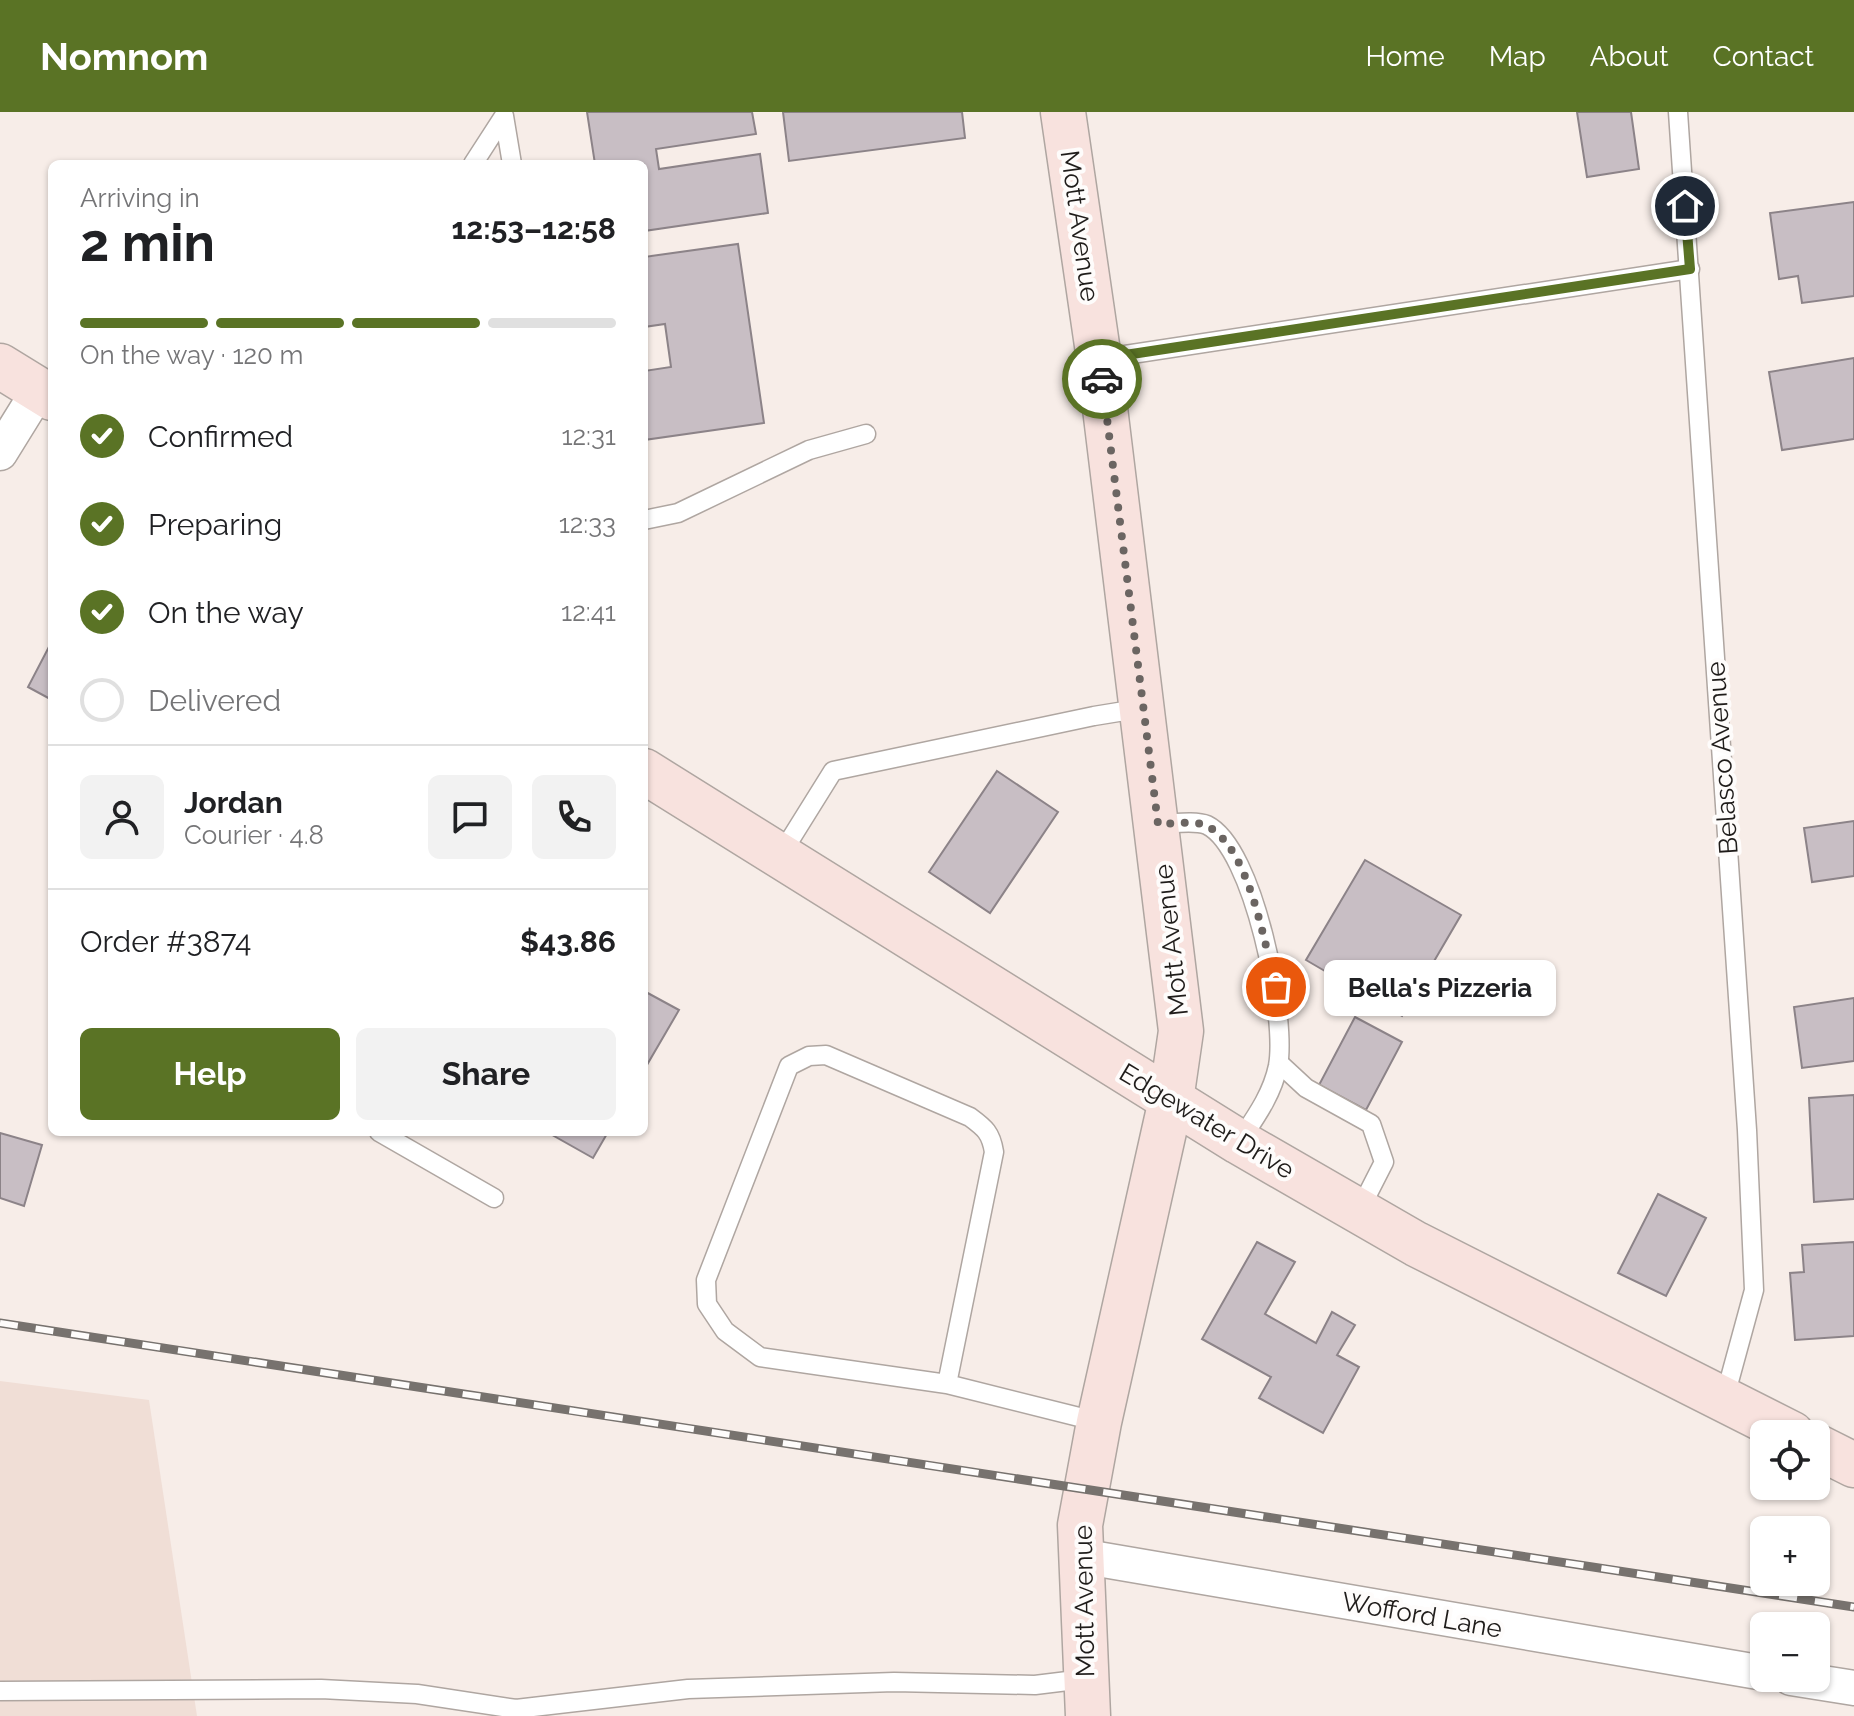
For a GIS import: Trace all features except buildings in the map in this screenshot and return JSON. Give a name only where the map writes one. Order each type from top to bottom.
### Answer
[{"type":"street","name":"Mott Avenue","points":[[1063,112],[1099,359],[1181,1031],[1171,1100],[1099,1422],[1080,1525],[1086,1697]]},
{"type":"street","points":[[0,366],[45,394],[0,453]]},
{"type":"street","name":"Edgewater Drive","points":[[648,774],[1239,1142],[1416,1244],[1764,1420]]},
{"type":"street","points":[[1830,1453],[1854,1465]]},
{"type":"street","name":"Wofford Lane","points":[[1080,1556],[1750,1671]]},
{"type":"lane","name":"Belasco Avenue","points":[[1678,112],[1747,1130],[1754,1290],[1724,1400]]},
{"type":"lane","points":[[476,160],[506,114]]},
{"type":"lane","points":[[506,114],[512,160]]},
{"type":"lane","points":[[1099,359],[1690,269]]},
{"type":"lane","points":[[648,519],[678,513],[809,450],[866,434]]},
{"type":"lane","points":[[780,856],[833,771],[1143,708]]},
{"type":"lane","points":[[1158,824],[1206,824],[1229,844],[1247,879],[1276,987],[1279,1063],[1271,1091],[1239,1142]]},
{"type":"lane","points":[[947,1384],[994,1152],[992,1139],[987,1129],[970,1117],[826,1055],[798,1060],[789,1066],[706,1280],[707,1304],[725,1331],[760,1357],[947,1384],[1099,1422]]},
{"type":"lane","points":[[1279,1063],[1306,1088],[1371,1124],[1384,1162],[1359,1211]]},
{"type":"lane","points":[[386,1136],[494,1198]]},
{"type":"lane","points":[[0,1691],[321,1689],[417,1694],[516,1709],[688,1689],[894,1682],[1035,1685],[1086,1697]]},
{"type":"shaded area","points":[[0,1381],[149,1400],[197,1716],[0,1716]]},
{"type":"railway","points":[[0,1323],[1854,1607]]},
{"type":"way so far","points":[[1102,379],[1158,824],[1206,824],[1229,844],[1247,879],[1276,987]]},
{"type":"place","name":"Bella's Pizzeria","points":[[1276,987]]},
{"type":"route","points":[[1102,379],[1099,359],[1690,269],[1685,206]]}]
